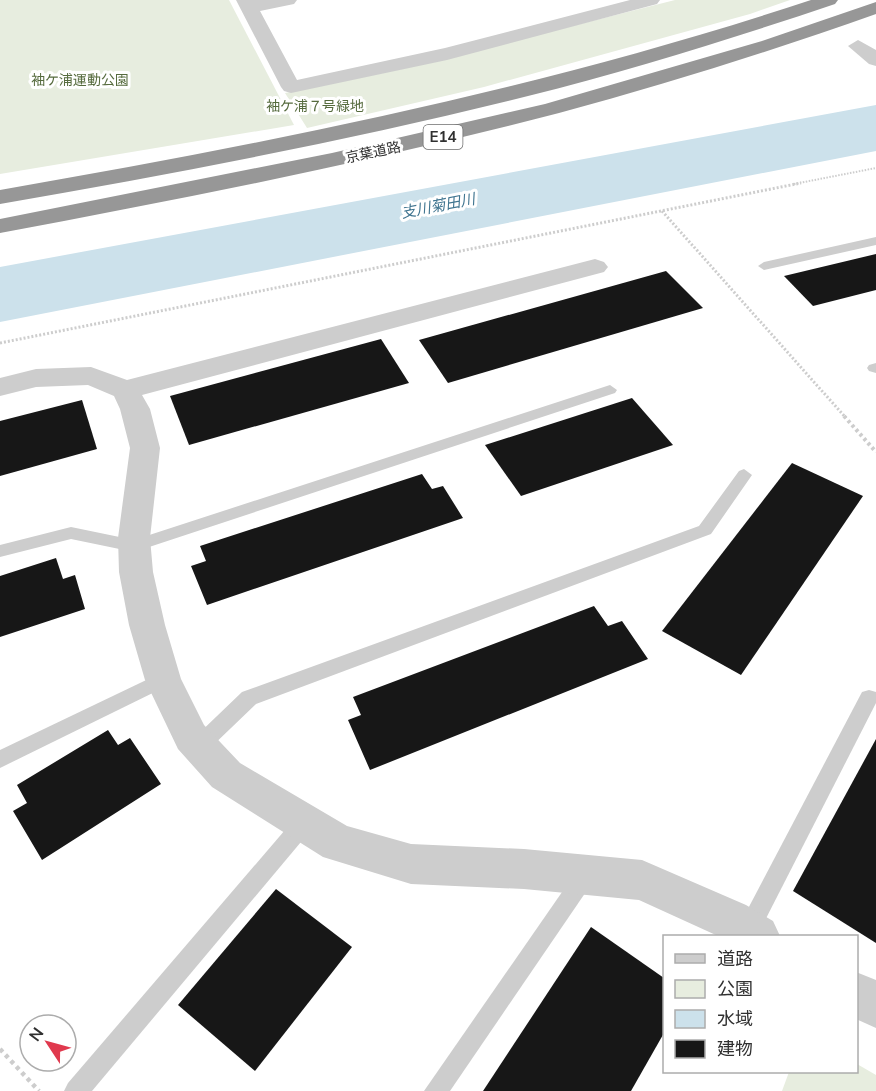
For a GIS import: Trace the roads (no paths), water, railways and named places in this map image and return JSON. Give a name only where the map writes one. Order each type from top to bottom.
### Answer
[{"type":"highway","name":"京葉道路","points":[[0,197],[217,160],[440,112],[671,52],[829,0]]},
{"type":"highway","name":"京葉道路","points":[[0,226],[283,172],[440,138],[677,75],[782,43],[876,8]]},
{"type":"street","points":[[288,0],[248,4],[291,87],[447,54],[651,0]]},
{"type":"street","points":[[858,46],[876,60]]},
{"type":"street","points":[[124,390],[595,267]]},
{"type":"street","points":[[0,387],[36,378],[91,376],[124,390],[135,408],[146,448],[134,546],[136,572],[147,625],[163,680],[191,737],[226,775],[338,843],[411,864],[642,880],[731,920],[753,934]]},
{"type":"street","points":[[858,995],[876,1005]]},
{"type":"lane","points":[[764,266],[876,241]]},
{"type":"lane","points":[[0,551],[71,533],[134,546],[610,390]]},
{"type":"lane","points":[[199,746],[249,698],[705,530],[744,475]]},
{"type":"lane","points":[[0,759],[163,680]]},
{"type":"lane","points":[[753,934],[870,698]]},
{"type":"lane","points":[[76,1091],[304,823]]},
{"type":"lane","points":[[436,1091],[586,875]]},
{"type":"water","name":"支川菊田川","points":[[876,105],[876,151],[0,322],[0,267]]},
{"type":"park label","name":"袖ケ浦運動公園","points":[[80,80]]},
{"type":"park label","name":"袖ケ浦７号緑地","points":[[315,106]]}]
